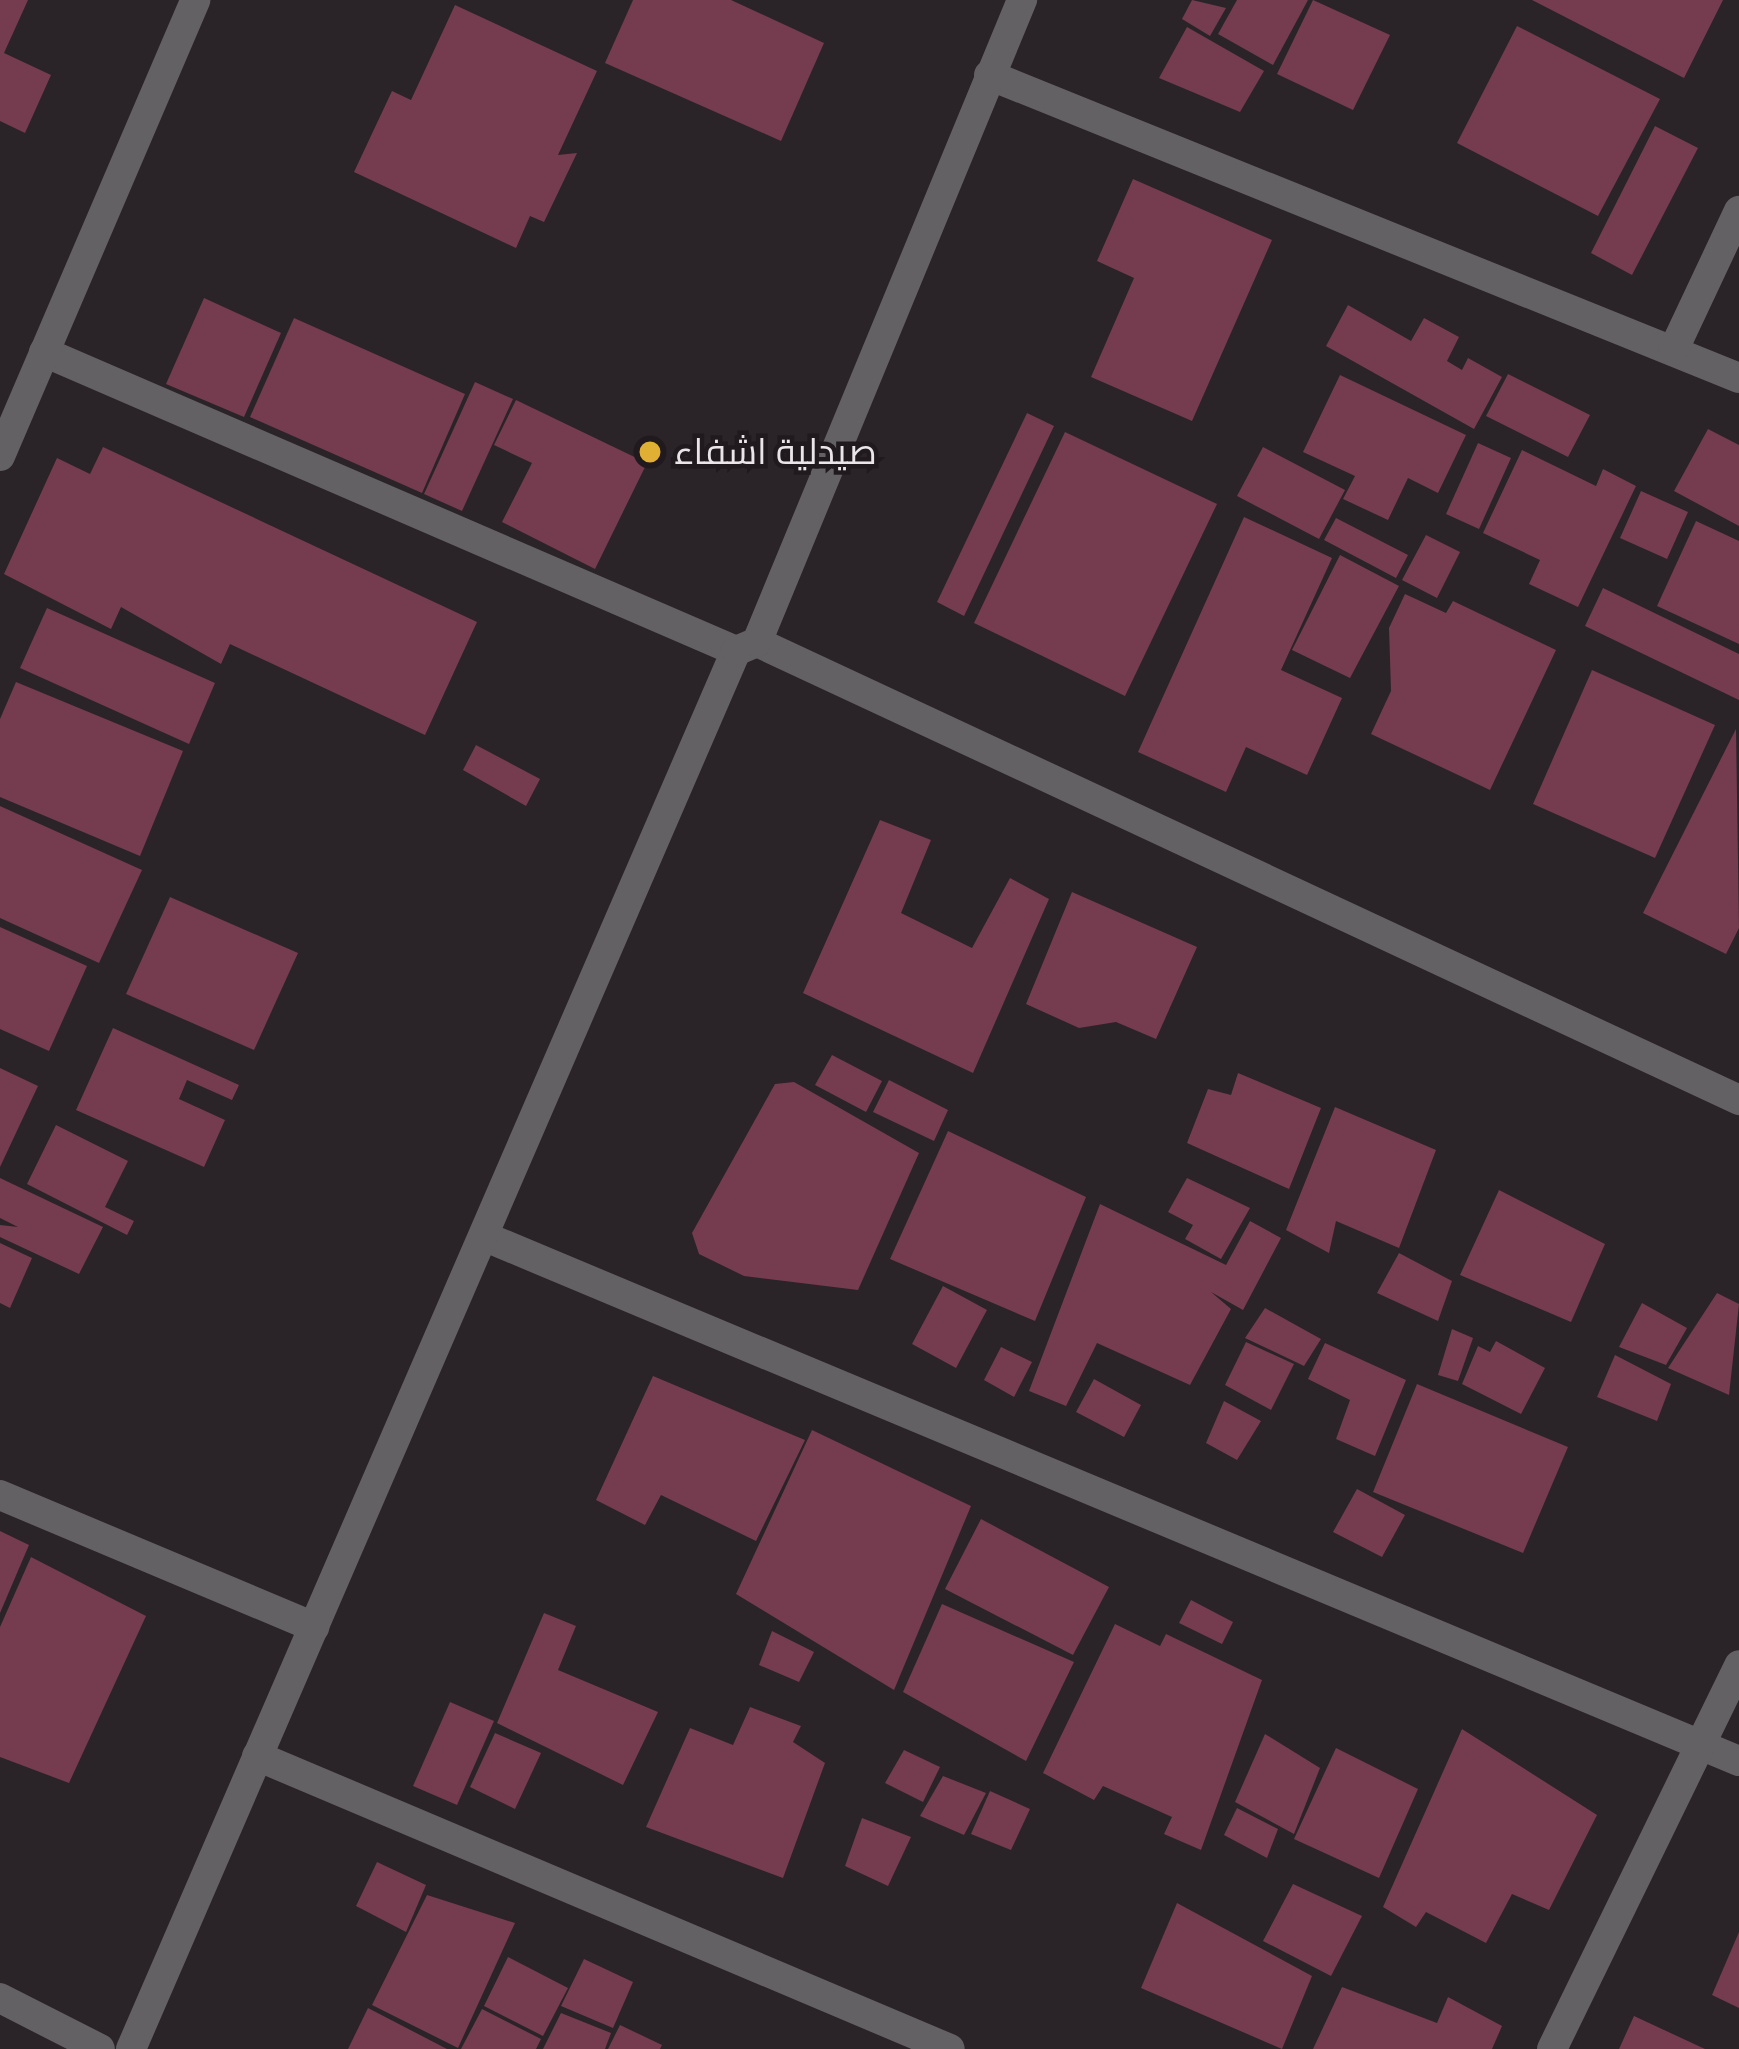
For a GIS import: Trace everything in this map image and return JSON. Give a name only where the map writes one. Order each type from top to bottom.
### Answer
[{"type":"street","points":[[1,453],[195,0]]},
{"type":"street","points":[[131,2049],[746,646],[1022,0]]},
{"type":"street","points":[[989,75],[1739,378]]},
{"type":"street","points":[[1673,351],[1739,211]]},
{"type":"street","points":[[44,352],[746,646],[1739,1100]]},
{"type":"street","points":[[488,1238],[1739,1761]]},
{"type":"street","points":[[0,1495],[314,1628]]},
{"type":"street","points":[[1552,2049],[1739,1665]]},
{"type":"street","points":[[257,1756],[950,2049]]},
{"type":"street","points":[[0,1998],[100,2049]]},
{"type":"building","points":[[0,0],[28,0],[4,53],[51,75],[25,133],[0,121]]},
{"type":"building","points":[[633,0],[731,0],[824,43],[781,141],[605,63]]},
{"type":"building","points":[[1192,0],[1226,8],[1210,36],[1182,19]]},
{"type":"building","points":[[1237,0],[1308,0],[1273,65],[1218,34]]},
{"type":"building","points":[[1313,0],[1390,35],[1353,110],[1277,74]]},
{"type":"building","points":[[1532,0],[1723,0],[1684,78]]},
{"type":"building","points":[[455,5],[597,71],[558,155],[577,153],[544,222],[530,216],[516,248],[354,172],[392,91],[411,100]]},
{"type":"building","points":[[1517,26],[1660,99],[1598,216],[1457,143]]},
{"type":"building","points":[[1187,27],[1264,71],[1240,112],[1159,78]]},
{"type":"building","points":[[1655,126],[1698,148],[1632,275],[1591,253]]},
{"type":"building","points":[[1133,179],[1272,240],[1192,421],[1091,377],[1134,278],[1097,261]]},
{"type":"building","points":[[204,298],[281,333],[244,417],[166,384]]},
{"type":"building","points":[[1348,305],[1411,341],[1424,318],[1459,337],[1447,361],[1462,370],[1468,358],[1502,377],[1474,429],[1326,346]]},
{"type":"building","points":[[294,318],[465,394],[422,493],[250,417]]},
{"type":"building","points":[[1508,374],[1590,415],[1568,457],[1486,416]]},
{"type":"building","points":[[1340,375],[1466,435],[1438,493],[1408,478],[1388,520],[1343,499],[1355,476],[1303,452]]},
{"type":"building","points":[[475,382],[513,399],[462,511],[424,494]]},
{"type":"building","points":[[516,400],[647,463],[595,569],[502,522],[532,463],[494,445]]},
{"type":"building","points":[[1027,413],[1054,426],[964,616],[937,602]]},
{"type":"building","points":[[1708,429],[1739,445],[1739,526],[1674,491]]},
{"type":"building","points":[[1065,432],[1217,504],[1125,696],[974,623]]},
{"type":"building","points":[[1478,443],[1511,458],[1479,529],[1446,514]]},
{"type":"building","points":[[103,447],[477,622],[425,735],[230,644],[221,664],[121,607],[111,629],[4,574],[57,458],[90,474]]},
{"type":"building","points":[[1263,447],[1345,490],[1319,539],[1237,496]]},
{"type":"building","points":[[1522,450],[1596,486],[1603,469],[1636,486],[1578,607],[1529,584],[1540,560],[1483,533]]},
{"type":"building","points":[[1641,491],[1688,512],[1667,559],[1620,538]]},
{"type":"building","points":[[1244,517],[1332,558],[1281,670],[1342,698],[1307,775],[1246,747],[1226,792],[1138,752]]},
{"type":"building","points":[[1336,518],[1408,555],[1396,578],[1324,540]]},
{"type":"building","points":[[1696,521],[1739,541],[1739,644],[1657,606]]},
{"type":"building","points":[[1426,535],[1460,552],[1437,598],[1402,580]]},
{"type":"building","points":[[1340,555],[1399,586],[1350,678],[1292,650]]},
{"type":"building","points":[[1603,588],[1739,654],[1739,700],[1585,626]]},
{"type":"building","points":[[1405,594],[1446,613],[1453,601],[1556,650],[1490,790],[1371,734],[1391,691],[1389,628]]},
{"type":"building","points":[[47,608],[215,683],[189,744],[20,668]]},
{"type":"building","points":[[1592,670],[1715,725],[1655,858],[1533,804]]},
{"type":"building","points":[[16,682],[183,751],[140,856],[0,797],[0,719]]},
{"type":"building","points":[[1736,729],[1739,928],[1726,954],[1643,913]]},
{"type":"building","points":[[476,745],[540,779],[526,806],[463,770]]},
{"type":"building","points":[[0,806],[142,870],[99,963],[0,918]]},
{"type":"building","points":[[880,820],[931,840],[901,913],[972,948],[1010,878],[1049,899],[973,1073],[803,993]]},
{"type":"building","points":[[1072,892],[1197,947],[1156,1039],[1116,1022],[1079,1028],[1026,1004]]},
{"type":"building","points":[[170,897],[298,953],[254,1050],[126,994]]},
{"type":"building","points":[[0,927],[87,966],[49,1051],[0,1029]]},
{"type":"building","points":[[113,1028],[239,1085],[232,1100],[187,1080],[179,1099],[225,1120],[204,1167],[76,1110]]},
{"type":"building","points":[[832,1055],[882,1081],[866,1112],[815,1085]]},
{"type":"building","points":[[0,1068],[38,1086],[0,1167]]},
{"type":"building","points":[[1238,1073],[1321,1108],[1289,1189],[1187,1143],[1208,1089],[1231,1095]]},
{"type":"building","points":[[889,1080],[948,1110],[934,1141],[873,1112]]},
{"type":"building","points":[[794,1082],[919,1153],[858,1290],[744,1276],[699,1254],[692,1233],[775,1084]]},
{"type":"building","points":[[1335,1107],[1436,1150],[1399,1248],[1336,1221],[1329,1253],[1286,1230]]},
{"type":"building","points":[[56,1125],[128,1161],[105,1207],[134,1221],[127,1235],[27,1184]]},
{"type":"building","points":[[948,1131],[1086,1197],[1035,1321],[890,1259]]},
{"type":"building","points":[[0,1178],[103,1227],[79,1274],[0,1237],[0,1225],[18,1227],[0,1218]]},
{"type":"building","points":[[1187,1178],[1250,1208],[1221,1259],[1185,1239],[1193,1225],[1168,1212]]},
{"type":"building","points":[[1499,1190],[1605,1244],[1571,1322],[1460,1275]]},
{"type":"building","points":[[1100,1204],[1226,1265],[1250,1221],[1281,1238],[1243,1310],[1211,1292],[1231,1309],[1190,1385],[1097,1343],[1066,1406],[1029,1391]]},
{"type":"building","points":[[0,1243],[32,1258],[10,1308],[0,1303]]},
{"type":"building","points":[[1399,1253],[1452,1281],[1438,1321],[1377,1293]]},
{"type":"building","points":[[943,1286],[987,1310],[956,1368],[912,1344]]},
{"type":"building","points":[[1717,1293],[1739,1304],[1729,1395],[1668,1368]]},
{"type":"building","points":[[1642,1303],[1687,1328],[1666,1365],[1619,1347]]},
{"type":"building","points":[[1265,1308],[1321,1339],[1304,1366],[1245,1338]]},
{"type":"building","points":[[1452,1329],[1473,1338],[1458,1381],[1438,1375]]},
{"type":"building","points":[[1496,1341],[1545,1368],[1521,1414],[1462,1384],[1478,1346],[1490,1352]]},
{"type":"building","points":[[1246,1342],[1294,1364],[1271,1410],[1225,1385]]},
{"type":"building","points":[[1325,1343],[1406,1380],[1375,1456],[1336,1439],[1350,1400],[1308,1379]]},
{"type":"building","points":[[1001,1347],[1032,1362],[1014,1397],[984,1380]]},
{"type":"building","points":[[1615,1355],[1671,1384],[1657,1421],[1597,1397]]},
{"type":"building","points":[[653,1376],[805,1440],[756,1541],[661,1495],[645,1525],[596,1500]]},
{"type":"building","points":[[1094,1379],[1141,1405],[1124,1437],[1076,1412]]},
{"type":"building","points":[[1417,1384],[1568,1447],[1523,1553],[1373,1492]]},
{"type":"building","points":[[1224,1401],[1261,1421],[1237,1460],[1206,1443]]},
{"type":"building","points":[[812,1430],[971,1506],[894,1690],[736,1594]]},
{"type":"building","points":[[1357,1489],[1405,1515],[1382,1557],[1333,1532]]},
{"type":"building","points":[[981,1519],[1109,1587],[1073,1655],[945,1589]]},
{"type":"building","points":[[0,1531],[29,1545],[0,1613]]},
{"type":"building","points":[[31,1557],[146,1616],[69,1783],[0,1757],[0,1627]]},
{"type":"building","points":[[1191,1600],[1233,1622],[1222,1644],[1179,1623]]},
{"type":"building","points":[[942,1604],[1074,1662],[1026,1761],[903,1692]]},
{"type":"building","points":[[544,1613],[576,1626],[558,1670],[658,1712],[623,1785],[497,1723]]},
{"type":"building","points":[[1115,1624],[1160,1646],[1166,1634],[1262,1680],[1201,1850],[1164,1834],[1172,1817],[1103,1786],[1094,1800],[1043,1773]]},
{"type":"building","points":[[772,1631],[814,1652],[799,1682],[759,1665]]},
{"type":"building","points":[[450,1702],[494,1721],[457,1805],[413,1786]]},
{"type":"building","points":[[750,1707],[801,1726],[793,1742],[825,1763],[783,1878],[646,1827],[690,1728],[733,1745]]},
{"type":"building","points":[[1462,1729],[1597,1815],[1549,1910],[1512,1894],[1486,1943],[1426,1912],[1416,1927],[1383,1907]]},
{"type":"building","points":[[495,1733],[541,1753],[515,1809],[470,1787]]},
{"type":"building","points":[[1265,1734],[1320,1768],[1294,1834],[1235,1802]]},
{"type":"building","points":[[1336,1748],[1418,1789],[1379,1878],[1294,1839]]},
{"type":"building","points":[[904,1750],[940,1767],[923,1802],[885,1783]]},
{"type":"building","points":[[943,1776],[986,1793],[964,1835],[920,1816]]},
{"type":"building","points":[[990,1791],[1030,1809],[1011,1850],[971,1834]]},
{"type":"building","points":[[1237,1808],[1278,1829],[1267,1858],[1224,1835]]},
{"type":"building","points":[[862,1818],[911,1837],[888,1886],[845,1866]]},
{"type":"building","points":[[377,1862],[426,1885],[406,1932],[356,1906]]},
{"type":"building","points":[[1293,1884],[1362,1916],[1331,1976],[1263,1941]]},
{"type":"building","points":[[427,1895],[515,1923],[458,2048],[372,2005]]},
{"type":"building","points":[[1177,1903],[1312,1976],[1282,2049],[1141,1988]]},
{"type":"building","points":[[1739,1932],[1739,2008],[1712,1995]]},
{"type":"building","points":[[508,1957],[568,1988],[543,2036],[484,2006]]},
{"type":"building","points":[[584,1959],[633,1982],[613,2028],[561,2006]]},
{"type":"building","points":[[1342,1987],[1437,2023],[1448,1997],[1502,2026],[1492,2049],[1313,2049]]},
{"type":"building","points":[[368,2008],[447,2049],[348,2049]]},
{"type":"building","points":[[482,2009],[541,2039],[536,2049],[461,2049]]},
{"type":"building","points":[[561,2013],[611,2033],[605,2049],[543,2049]]},
{"type":"building","points":[[1634,2016],[1705,2049],[1619,2049]]},
{"type":"building","points":[[620,2025],[662,2045],[660,2049],[608,2049]]},
{"type":"place","name":"صيدلية اشفاء","points":[[650,452]]}]
